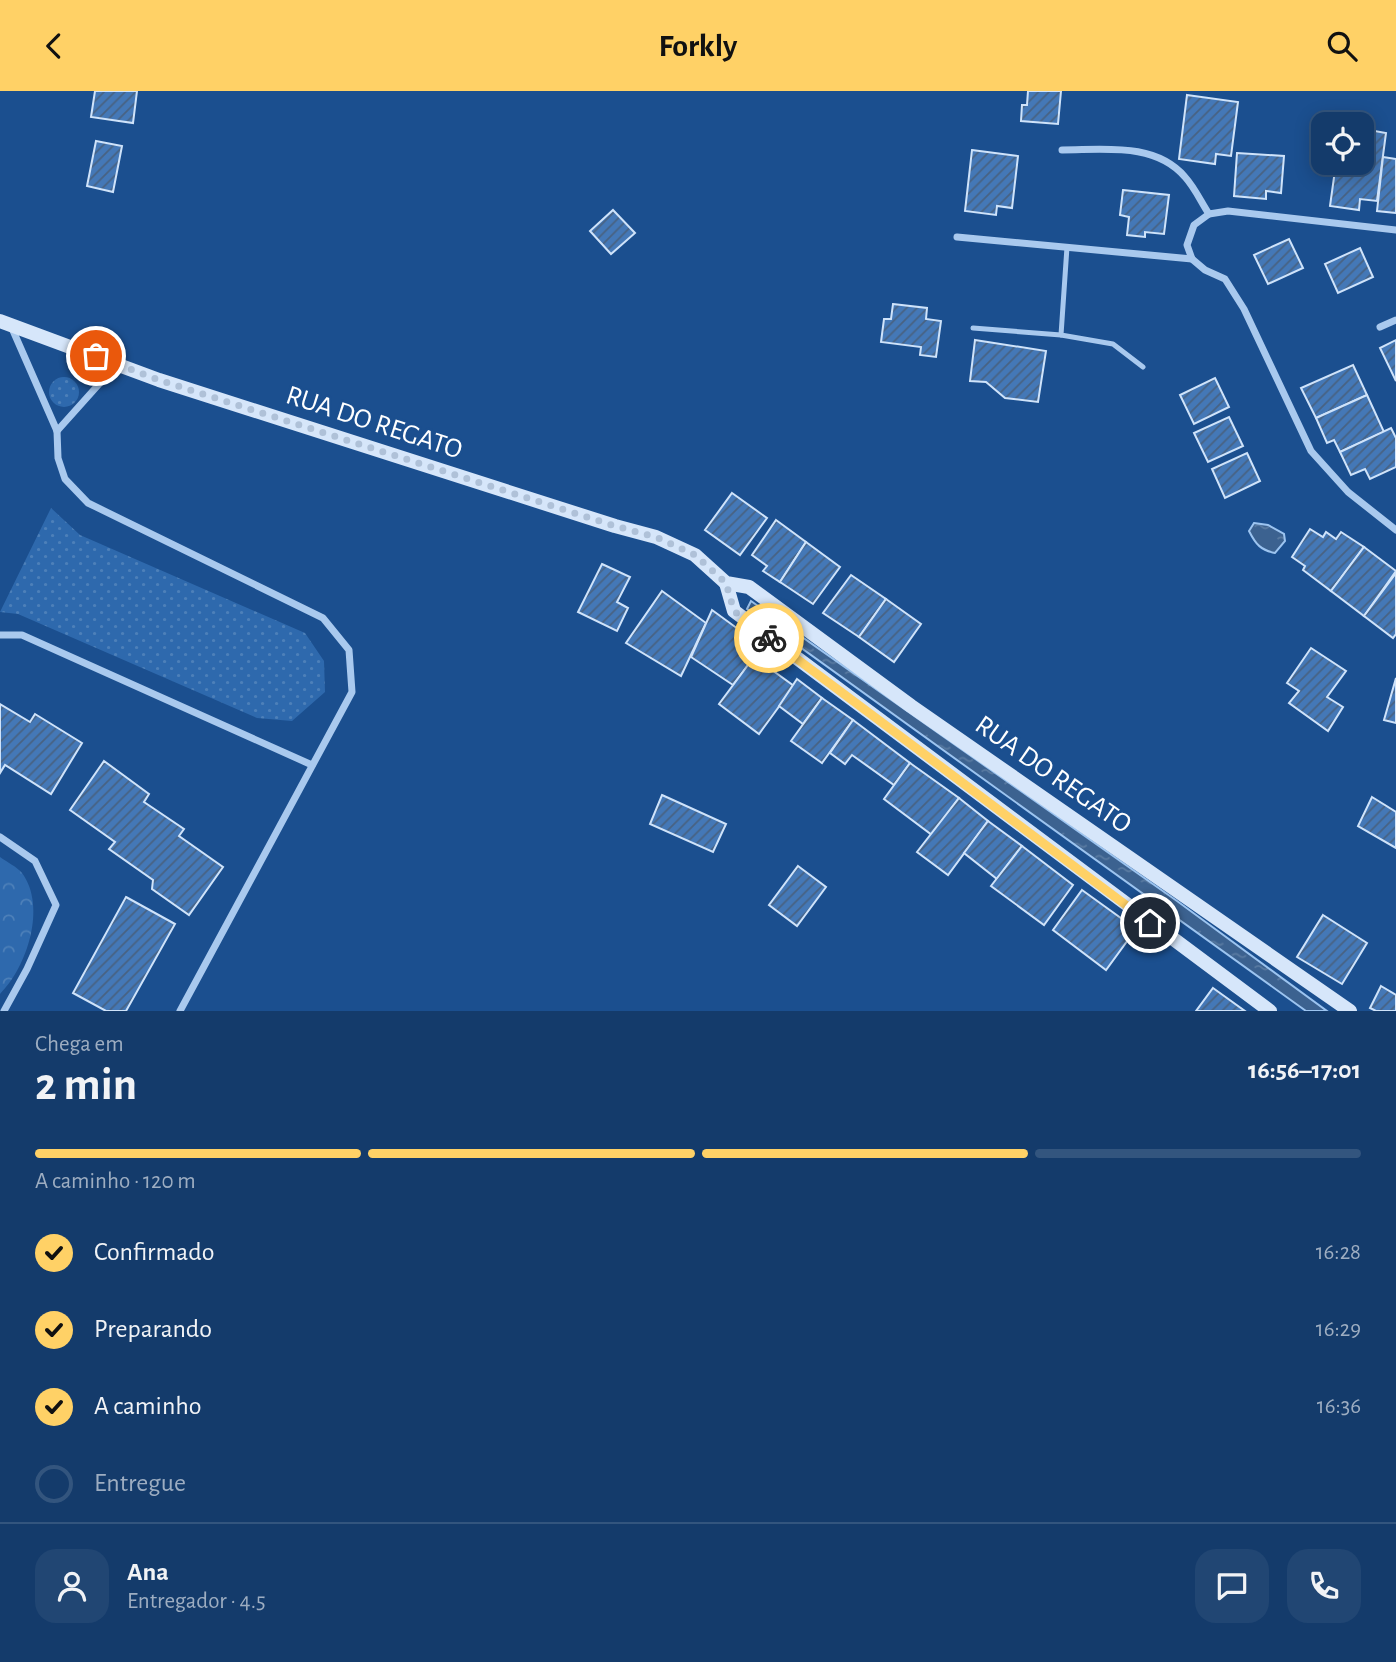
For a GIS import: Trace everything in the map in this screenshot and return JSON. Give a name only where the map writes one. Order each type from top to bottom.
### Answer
[{"type":"street","points":[[1062,150],[1135,151],[1157,156],[1185,176],[1209,214]]},
{"type":"street","points":[[1396,230],[1228,211],[1209,214],[1194,225],[1188,245],[1192,259],[1205,270],[1225,279],[1244,309],[1311,451],[1348,492],[1396,530]]},
{"type":"street","points":[[957,237],[1192,259]]},
{"type":"street","points":[[1380,327],[1396,320]]},
{"type":"street","points":[[6,323],[57,431],[58,458],[65,479],[88,503],[323,618],[349,650],[352,692],[180,1011]]},
{"type":"street","name":"RUA DO REGATO","points":[[6,323],[172,385],[656,537],[695,555],[726,583],[734,611],[1270,1011]]},
{"type":"street","points":[[57,431],[117,364]]},
{"type":"street","name":"RUA DO REGATO","points":[[726,583],[749,587],[933,721],[1350,1011]]},
{"type":"street","points":[[0,635],[22,635],[312,765]]},
{"type":"street","points":[[0,837],[35,861],[56,905],[27,969],[4,1011]]},
{"type":"lane","points":[[1061,335],[1068,247]]},
{"type":"lane","points":[[973,328],[1061,335],[1113,344],[1143,367]]},
{"type":"green space","points":[[64,377],[75,381],[79,392],[75,403],[64,407],[53,403],[49,392],[53,381]]},
{"type":"green space","points":[[51,508],[80,535],[305,633],[324,661],[325,692],[292,721],[257,718],[18,614],[0,612]]},
{"type":"green space","points":[[0,857],[22,873],[33,902],[33,919],[25,953],[10,982],[0,994]]},
{"type":"water","points":[[1254,523],[1268,525],[1284,534],[1285,541],[1275,553],[1262,548],[1254,540],[1249,531]]},
{"type":"water","points":[[751,601],[1177,901],[1327,1011],[1306,1011],[747,609]]},
{"type":"building","points":[[95,91],[137,91],[133,123],[91,117]]},
{"type":"building","points":[[1028,91],[1061,91],[1058,124],[1021,121],[1022,105],[1027,105]]},
{"type":"building","points":[[1187,95],[1238,102],[1231,156],[1216,154],[1215,164],[1179,159]]},
{"type":"building","points":[[1374,131],[1386,133],[1377,201],[1360,199],[1359,210],[1330,206],[1334,175],[1374,175]]},
{"type":"building","points":[[96,141],[122,146],[113,192],[87,186]]},
{"type":"building","points":[[972,150],[1018,156],[1012,208],[997,206],[996,215],[965,211]]},
{"type":"building","points":[[1237,153],[1284,156],[1281,193],[1266,191],[1266,199],[1234,196]]},
{"type":"building","points":[[1383,157],[1396,159],[1396,213],[1377,211]]},
{"type":"building","points":[[1123,190],[1169,195],[1164,234],[1145,232],[1145,237],[1127,235],[1129,217],[1120,215]]},
{"type":"building","points":[[613,210],[635,233],[611,254],[590,231]]},
{"type":"building","points":[[1289,239],[1303,268],[1268,284],[1254,255]]},
{"type":"building","points":[[1360,248],[1373,277],[1338,293],[1325,264]]},
{"type":"building","points":[[893,304],[927,308],[926,319],[941,321],[936,357],[920,355],[921,347],[881,342],[884,319],[891,319]]},
{"type":"building","points":[[975,340],[1046,351],[1038,402],[1005,398],[986,382],[970,381]]},
{"type":"building","points":[[1396,340],[1396,381],[1380,348]]},
{"type":"building","points":[[1353,365],[1367,395],[1316,418],[1301,388]]},
{"type":"building","points":[[1215,378],[1229,407],[1194,424],[1180,395]]},
{"type":"building","points":[[1367,395],[1384,432],[1340,452],[1334,440],[1327,443],[1316,418]]},
{"type":"building","points":[[1229,417],[1243,446],[1208,462],[1194,433]]},
{"type":"building","points":[[1391,428],[1396,438],[1396,467],[1370,479],[1365,469],[1351,475],[1340,452]]},
{"type":"building","points":[[1247,453],[1260,481],[1225,498],[1212,469]]},
{"type":"building","points":[[732,493],[767,518],[740,555],[705,530]]},
{"type":"building","points":[[776,520],[806,542],[780,582],[763,571],[767,566],[752,555]]},
{"type":"building","points":[[1310,529],[1323,537],[1326,532],[1336,539],[1341,532],[1364,547],[1331,591],[1303,570],[1305,566],[1292,557]]},
{"type":"building","points":[[806,542],[840,567],[813,604],[780,582]]},
{"type":"building","points":[[1364,547],[1396,571],[1364,616],[1331,591]]},
{"type":"building","points":[[602,564],[630,577],[617,602],[628,608],[617,631],[578,612]]},
{"type":"building","points":[[1396,573],[1396,634],[1393,638],[1364,616]]},
{"type":"building","points":[[851,575],[886,599],[859,637],[823,613]]},
{"type":"building","points":[[662,591],[706,623],[681,676],[626,643]]},
{"type":"building","points":[[886,599],[921,624],[894,662],[859,637]]},
{"type":"building","points":[[712,610],[760,645],[733,685],[691,657]]},
{"type":"building","points":[[1311,648],[1346,671],[1327,697],[1343,707],[1328,731],[1289,703],[1299,691],[1287,683]]},
{"type":"building","points":[[754,657],[794,686],[759,734],[719,704]]},
{"type":"building","points":[[1396,678],[1396,723],[1384,720]]},
{"type":"building","points":[[797,679],[822,698],[803,724],[779,706]]},
{"type":"building","points":[[822,698],[853,720],[822,763],[791,741]]},
{"type":"building","points":[[0,704],[30,722],[35,714],[82,743],[51,794],[5,765],[0,773]]},
{"type":"building","points":[[853,720],[910,763],[894,785],[852,755],[845,764],[830,753]]},
{"type":"building","points":[[104,761],[149,794],[144,802],[184,829],[179,836],[223,867],[189,915],[152,889],[153,880],[109,849],[115,842],[70,810]]},
{"type":"building","points":[[910,763],[959,798],[932,835],[884,799]]},
{"type":"building","points":[[662,795],[726,824],[713,852],[650,824]]},
{"type":"building","points":[[1372,797],[1396,812],[1396,848],[1358,826]]},
{"type":"building","points":[[959,798],[988,821],[948,875],[917,852]]},
{"type":"building","points":[[988,821],[1022,846],[997,879],[964,853]]},
{"type":"building","points":[[1022,846],[1073,885],[1044,925],[991,886]]},
{"type":"building","points":[[798,866],[826,887],[797,926],[769,905]]},
{"type":"building","points":[[1082,890],[1136,929],[1106,970],[1053,930]]},
{"type":"building","points":[[126,897],[175,924],[126,1011],[106,1011],[73,993]]},
{"type":"building","points":[[1323,915],[1367,943],[1342,984],[1297,957]]},
{"type":"building","points":[[1381,986],[1396,995],[1396,1011],[1376,1011],[1370,1008]]},
{"type":"building","points":[[1213,988],[1245,1011],[1196,1011]]},
{"type":"way so far","points":[[96,356],[159,380],[656,537],[695,555],[726,583],[734,611],[769,638]]},
{"type":"route","points":[[769,638],[1150,923]]}]
